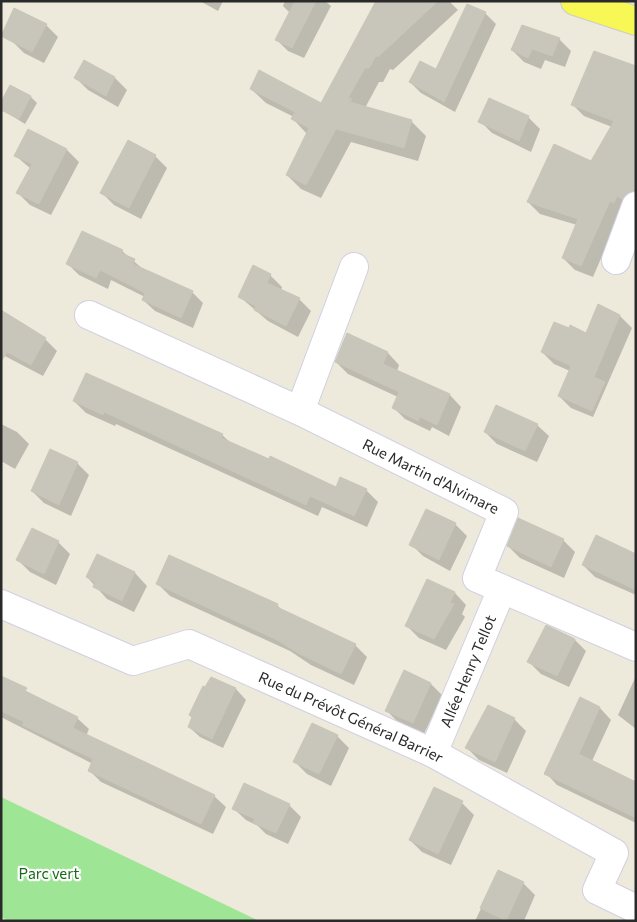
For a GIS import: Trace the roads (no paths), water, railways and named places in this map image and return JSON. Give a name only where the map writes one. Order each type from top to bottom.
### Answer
[{"type":"main road","points":[[575,1],[636,21]]},
{"type":"street","points":[[616,260],[636,206]]},
{"type":"street","points":[[300,411],[354,267]]},
{"type":"street","name":"Rue Martin d'Alvimare","points":[[89,315],[300,411],[504,512],[477,578],[636,648]]},
{"type":"street","name":"Allée Henry Tellot","points":[[433,753],[502,589]]},
{"type":"street","name":"Rue du Prévôt Général Barrier","points":[[1,604],[133,661],[189,644],[433,753],[614,853],[597,890],[636,909]]},
{"type":"park label","name":"Parc vert","points":[[49,873]]}]
